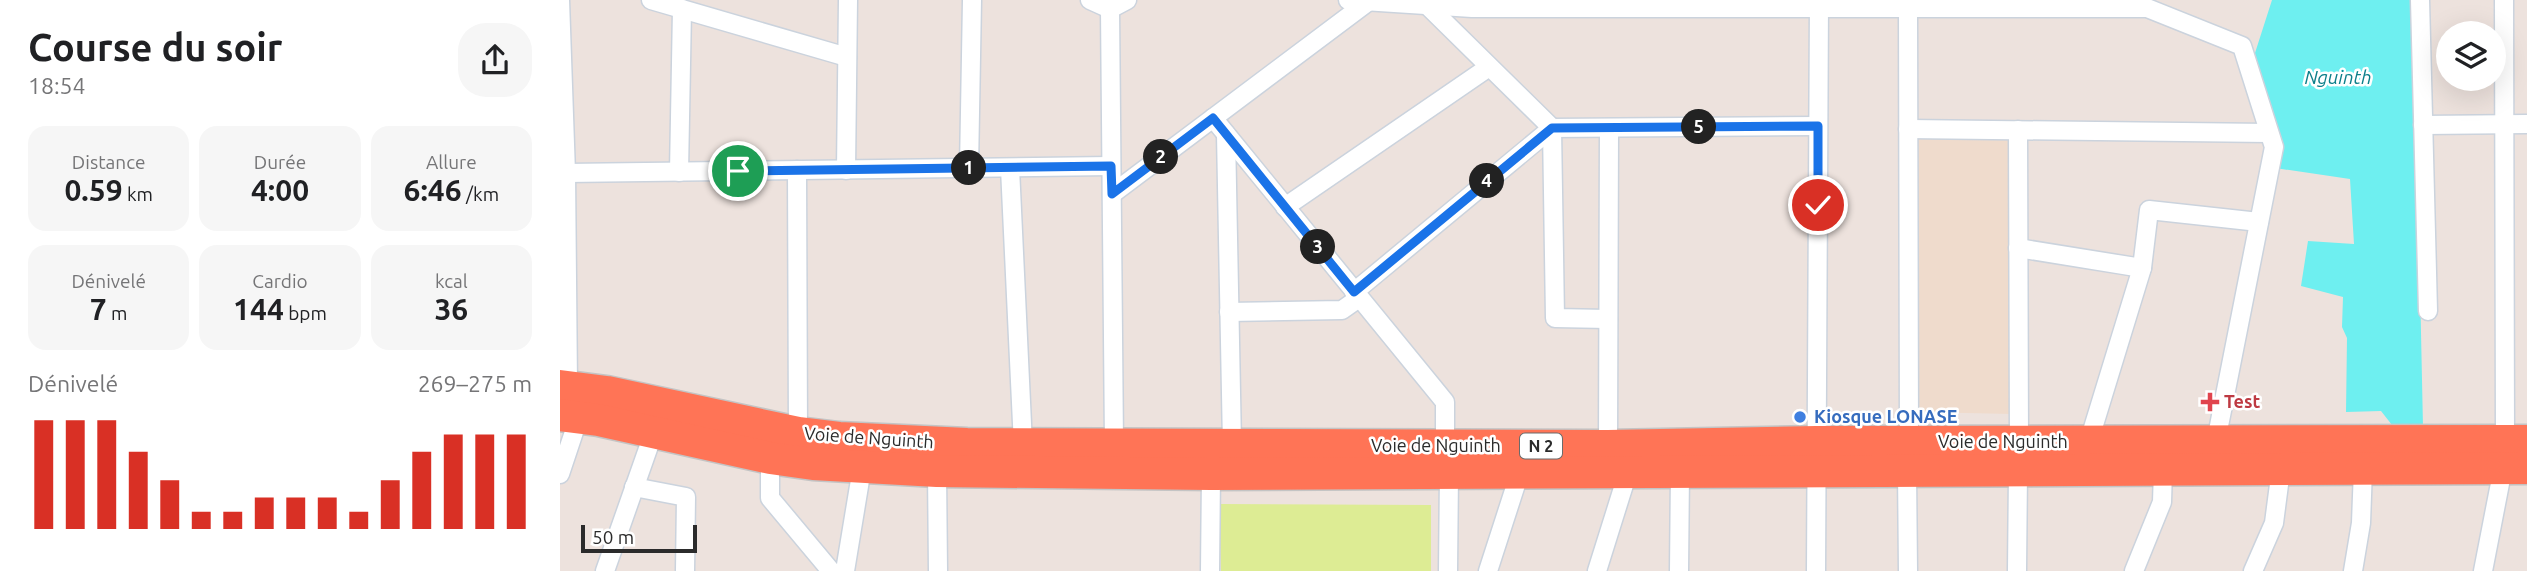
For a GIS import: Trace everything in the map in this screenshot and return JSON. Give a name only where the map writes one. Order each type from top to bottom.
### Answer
[{"type":"highway","name":"Voie de Nguinth","points":[[567,401],[734,435],[799,433],[899,442],[1232,445],[1447,459],[1520,472],[1680,472],[1816,457]]},
{"type":"highway","name":"Voie de Nguinth","points":[[734,435],[770,458],[813,464],[937,471],[1211,474],[1608,446],[1816,457],[2018,456],[2163,470],[2363,469],[2515,454]]},
{"type":"highway","name":"Voie de Nguinth","points":[[2018,456],[2089,442],[2216,441],[2515,454]]},
{"type":"street","points":[[560,0],[566,173],[567,401],[560,474]]},
{"type":"street","points":[[651,0],[847,57]]},
{"type":"street","points":[[846,170],[848,0]]},
{"type":"street","points":[[969,168],[972,0]]},
{"type":"street","points":[[1090,0],[1110,9]]},
{"type":"street","points":[[1110,9],[1127,0]]},
{"type":"street","points":[[1348,0],[1427,5],[1819,4],[1908,8],[2148,4],[2242,46],[2274,148],[2216,441]]},
{"type":"street","points":[[2420,0],[2428,311]]},
{"type":"street","points":[[2483,571],[2515,454],[2504,124],[2504,0]]},
{"type":"street","points":[[1112,194],[1374,1]]},
{"type":"street","points":[[1816,571],[1819,4]]},
{"type":"street","points":[[1427,5],[1552,128],[1555,318],[1608,319]]},
{"type":"street","points":[[1908,8],[1908,571]]},
{"type":"street","points":[[679,172],[682,9]]},
{"type":"street","points":[[1110,9],[1114,445]]},
{"type":"street","points":[[1285,207],[1489,67]]},
{"type":"street","points":[[1213,118],[1445,402],[1448,571]]},
{"type":"street","points":[[2423,125],[2527,124]]},
{"type":"street","points":[[1229,312],[1342,310],[1552,128],[1818,126]]},
{"type":"street","points":[[1608,446],[1609,128]]},
{"type":"street","points":[[1908,129],[2269,133]]},
{"type":"street","points":[[2017,571],[2018,130]]},
{"type":"street","points":[[1226,134],[1232,445]]},
{"type":"street","points":[[566,173],[1111,166]]},
{"type":"street","points":[[1010,168],[1023,444]]},
{"type":"street","points":[[797,170],[799,433]]},
{"type":"street","points":[[2089,442],[2142,268],[2149,211],[2259,222]]},
{"type":"street","points":[[2018,248],[2142,268]]},
{"type":"street","points":[[605,571],[659,418]]},
{"type":"street","points":[[770,458],[771,498],[831,571]]},
{"type":"street","points":[[845,571],[862,468]]},
{"type":"street","points":[[2353,571],[2361,523],[2363,469]]},
{"type":"street","points":[[2134,571],[2162,502],[2163,470]]},
{"type":"street","points":[[2253,571],[2274,523],[2281,470]]},
{"type":"street","points":[[937,471],[938,571]]},
{"type":"street","points":[[1488,571],[1520,472]]},
{"type":"street","points":[[1597,571],[1628,472]]},
{"type":"street","points":[[1679,571],[1680,472]]},
{"type":"street","points":[[1210,571],[1211,474]]},
{"type":"street","points":[[634,487],[686,497],[684,571]]},
{"type":"shaded area","points":[[1915,135],[2009,137],[2012,414],[1919,412]]},
{"type":"green space","points":[[1219,504],[1431,505],[1431,571],[1221,571]]},
{"type":"water","name":"Nguinth","points":[[2272,0],[2414,0],[2423,427],[2392,425],[2381,411],[2346,412],[2347,338],[2342,327],[2343,297],[2301,286],[2308,241],[2354,244],[2350,179],[2275,168],[2256,73],[2255,53]]},
{"type":"place","name":"Test","points":[[2210,402]]},
{"type":"place","name":"Kiosque LONASE","points":[[1800,417]]},
{"type":"route","points":[[738,171],[1111,166],[1112,194],[1213,118],[1354,292],[1552,128],[1818,126],[1818,205]]}]
